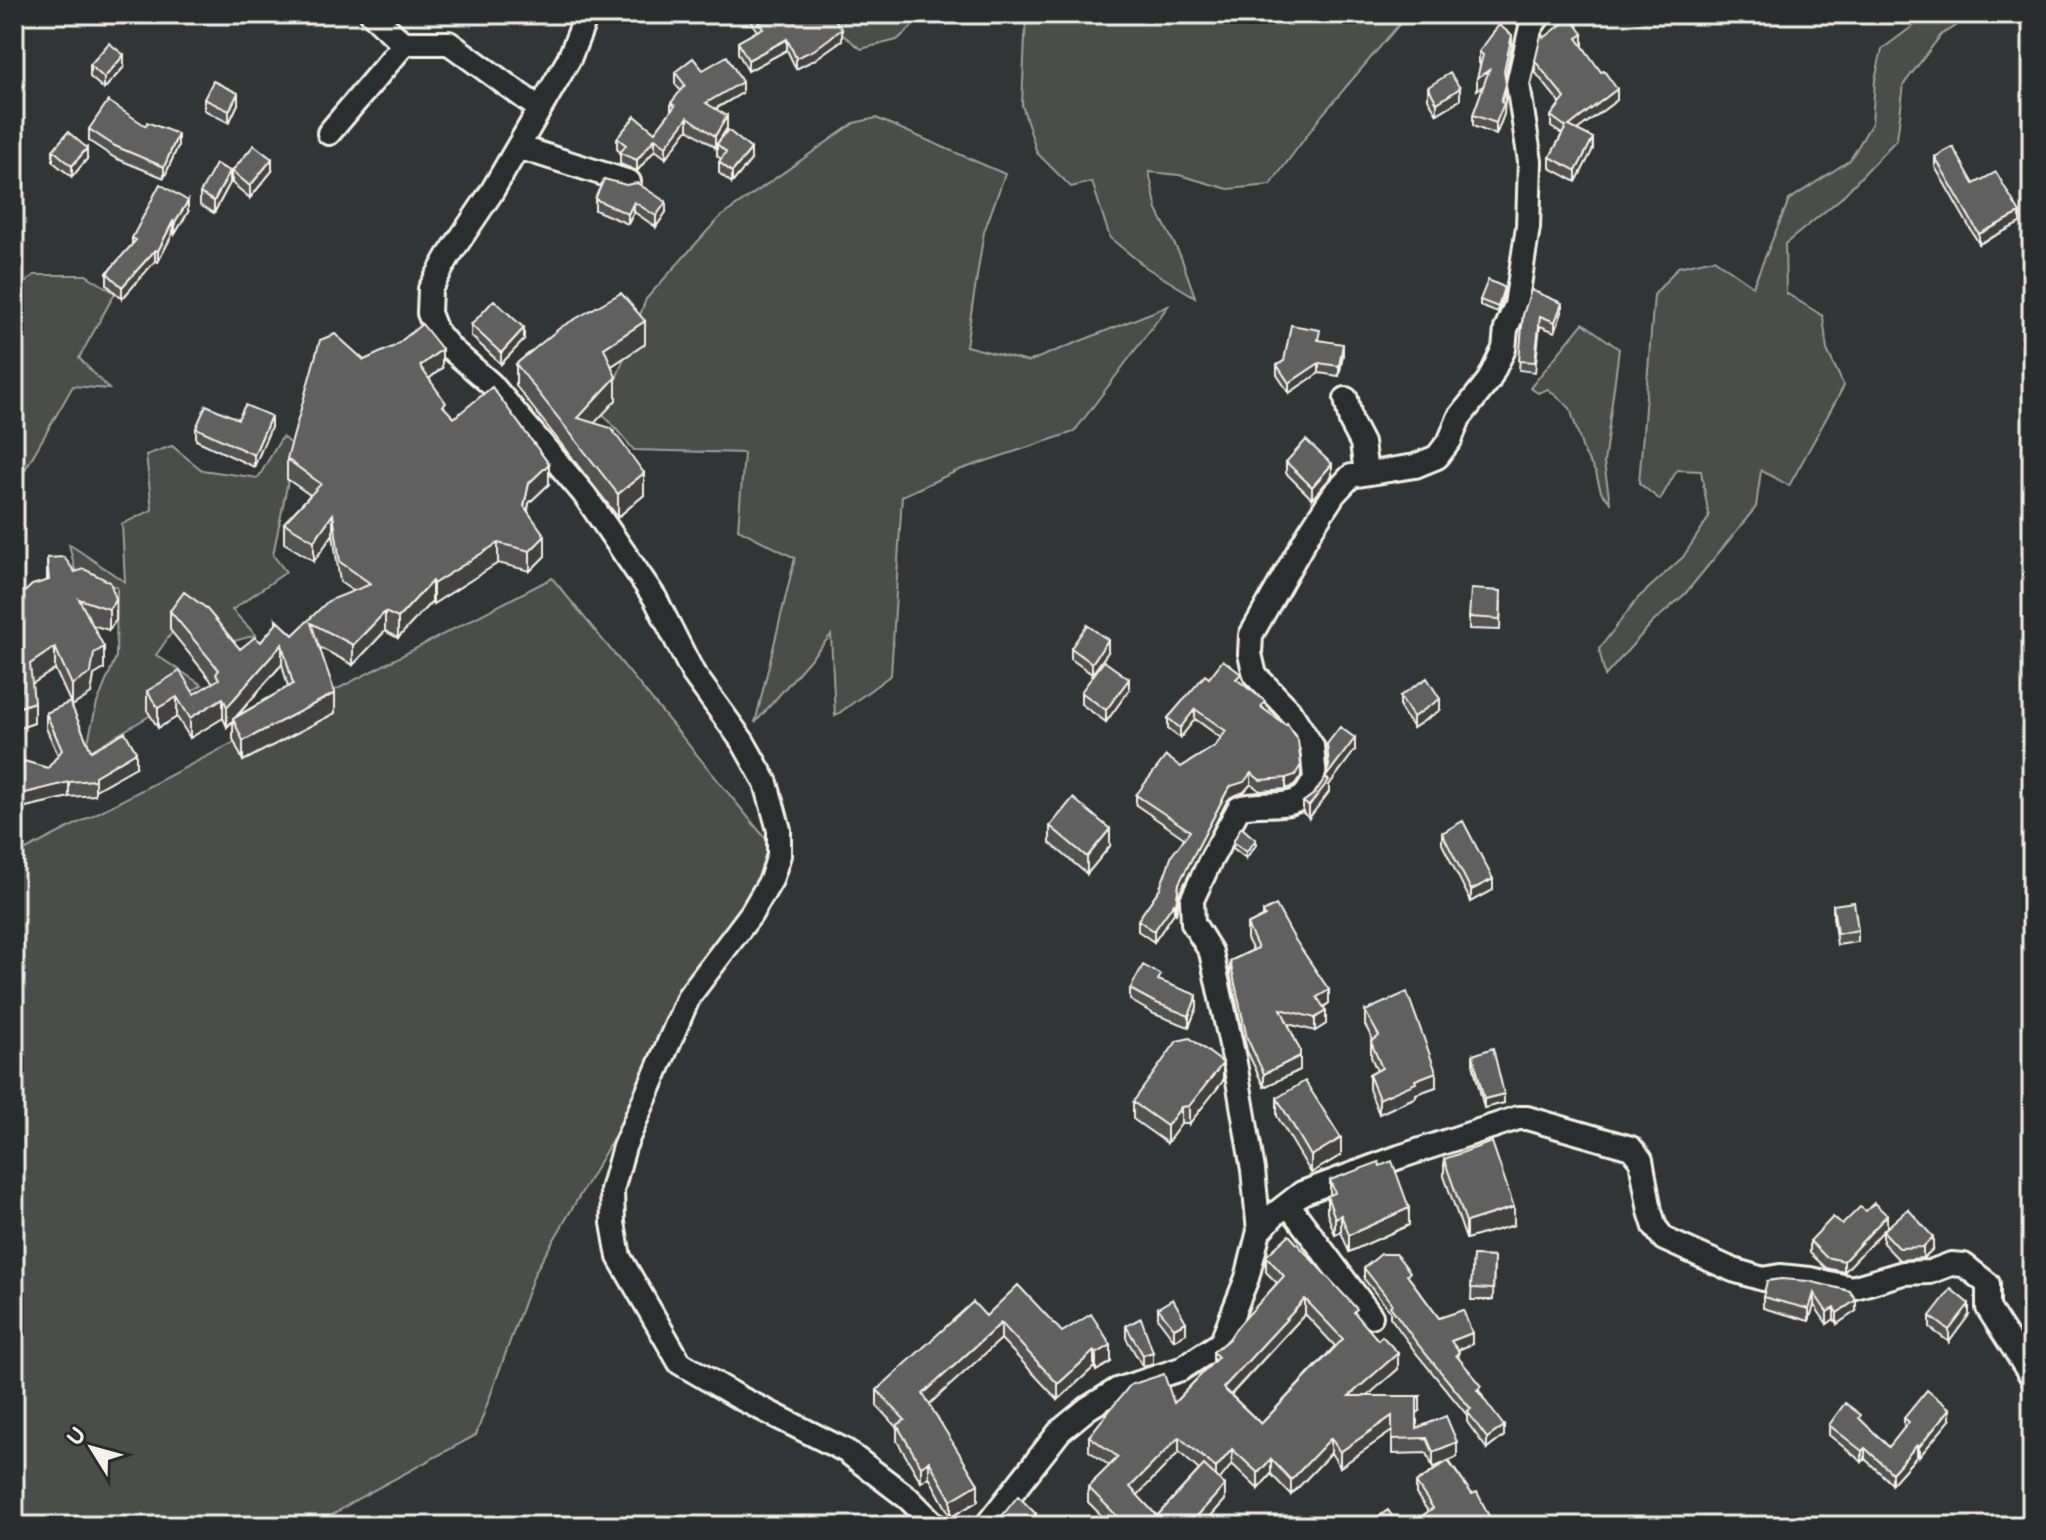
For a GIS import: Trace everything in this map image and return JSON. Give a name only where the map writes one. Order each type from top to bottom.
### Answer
[{"type":"street","points":[[372,14],[405,43],[449,43],[540,109]]},
{"type":"street","points":[[587,14],[569,59],[430,289],[429,313],[436,331],[451,349],[491,384],[584,494],[655,598],[693,673],[743,742],[766,783],[779,830],[779,855],[771,880],[751,914],[689,996],[624,1147],[612,1190],[613,1223],[619,1257],[680,1363],[740,1398],[846,1451],[908,1498],[936,1526]]},
{"type":"street","points":[[986,1526],[1060,1431],[1088,1408],[1117,1390],[1181,1369],[1221,1343],[1247,1278],[1259,1231],[1253,1170],[1235,1063],[1211,952],[1193,923],[1192,900],[1239,808],[1248,804],[1287,803],[1302,798],[1315,779],[1312,746],[1289,710],[1255,675],[1250,654],[1251,635],[1334,494],[1351,476],[1415,466],[1437,457],[1450,440],[1459,418],[1489,380],[1504,349],[1506,329],[1516,305],[1529,211],[1530,161],[1518,84],[1531,27],[1540,14]]},
{"type":"street","points":[[329,133],[405,43]]},
{"type":"street","points":[[518,147],[629,182]]},
{"type":"street","points":[[1346,399],[1351,422],[1362,443],[1366,473]]},
{"type":"street","points":[[1259,1231],[1302,1193],[1399,1157],[1518,1118],[1527,1118],[1631,1148],[1641,1160],[1650,1211],[1655,1227],[1664,1239],[1733,1270],[1763,1279],[1780,1276],[1810,1279],[1852,1288],[1903,1273],[1930,1272],[1951,1264],[1970,1267],[1988,1284],[1988,1308],[2032,1377]]},
{"type":"street","points":[[1288,1204],[1371,1316]]},
{"type":"shaded area","points":[[850,14],[926,14],[897,40],[861,49],[833,27]]},
{"type":"shaded area","points":[[1026,14],[1408,14],[1322,115],[1270,185],[1228,189],[1179,175],[1149,172],[1157,210],[1181,257],[1195,297],[1147,268],[1110,238],[1092,182],[1071,187],[1037,153],[1022,105]]},
{"type":"shaded area","points":[[1923,14],[1974,14],[1941,35],[1904,84],[1897,139],[1840,199],[1785,244],[1786,293],[1823,316],[1827,350],[1844,386],[1789,486],[1761,470],[1756,507],[1685,594],[1652,623],[1605,676],[1599,649],[1638,598],[1683,557],[1709,517],[1701,471],[1677,470],[1660,500],[1639,483],[1654,295],[1678,267],[1714,259],[1753,286],[1789,200],[1850,160],[1872,123],[1875,80],[1882,49],[1917,23]]},
{"type":"shaded area","points":[[876,118],[1005,174],[984,232],[966,346],[1028,362],[1168,306],[1074,432],[959,470],[902,496],[891,675],[835,716],[831,635],[755,723],[795,558],[738,529],[744,453],[634,450],[603,414],[646,299],[719,218],[854,123]]},
{"type":"shaded area","points":[[34,275],[86,275],[115,293],[79,358],[109,389],[73,386],[14,489],[14,293]]},
{"type":"shaded area","points":[[1583,323],[1619,349],[1604,463],[1610,502],[1601,492],[1596,473],[1584,453],[1570,408],[1548,389],[1538,393],[1530,388]]},
{"type":"shaded area","points":[[282,437],[295,446],[273,555],[286,572],[232,610],[256,635],[227,643],[188,610],[156,655],[202,685],[85,754],[97,703],[116,657],[117,587],[76,574],[69,544],[125,582],[122,524],[152,510],[146,455],[172,446],[202,470],[258,478]]},
{"type":"shaded area","points":[[552,578],[779,855],[535,1272],[476,1435],[359,1498],[315,1526],[14,1526],[14,856]]},
{"type":"building","points":[[753,14],[831,14],[842,29],[814,50],[796,58],[787,39],[748,60],[738,42],[763,28]]},
{"type":"building","points":[[1571,17],[1583,34],[1577,38],[1617,89],[1569,126],[1593,138],[1576,171],[1550,157],[1566,127],[1551,116],[1565,98],[1535,61],[1541,35],[1544,38]]},
{"type":"building","points":[[1499,25],[1512,35],[1504,70],[1506,84],[1501,102],[1504,103],[1496,123],[1473,115],[1489,70],[1477,78],[1483,55],[1479,52]]},
{"type":"building","points":[[109,43],[124,55],[104,78],[90,65]]},
{"type":"building","points":[[727,56],[742,82],[706,103],[727,116],[715,136],[688,117],[666,146],[655,138],[637,160],[620,153],[626,145],[617,138],[635,116],[655,132],[675,106],[671,103],[685,85],[675,72],[693,58],[703,70]]},
{"type":"building","points":[[1450,73],[1460,88],[1437,103],[1428,87]]},
{"type":"building","points":[[213,81],[238,93],[229,111],[204,99]]},
{"type":"building","points":[[108,101],[146,126],[147,122],[178,134],[164,167],[115,146],[89,129]]},
{"type":"building","points":[[728,130],[751,149],[732,172],[719,162],[726,152],[717,144]]},
{"type":"building","points":[[68,132],[87,148],[72,166],[53,150]]},
{"type":"building","points":[[254,145],[272,159],[250,186],[232,171]]},
{"type":"building","points":[[1953,147],[1974,184],[1996,172],[2020,213],[1979,234],[1935,157]]},
{"type":"building","points":[[216,164],[230,171],[214,201],[200,193]]},
{"type":"building","points":[[604,179],[626,185],[637,183],[666,202],[656,216],[634,202],[628,214],[595,199]]},
{"type":"building","points":[[160,184],[188,201],[173,221],[158,251],[155,250],[122,287],[107,273],[136,240],[132,238]]},
{"type":"building","points":[[1488,280],[1504,287],[1498,307],[1480,300]]},
{"type":"building","points":[[1531,290],[1562,303],[1555,322],[1540,316],[1535,362],[1519,361],[1523,315]]},
{"type":"building","points":[[621,293],[645,321],[604,348],[616,377],[578,418],[611,428],[644,473],[618,494],[516,364],[561,327]]},
{"type":"building","points":[[494,300],[524,328],[501,353],[471,325]]},
{"type":"building","points":[[422,324],[442,349],[420,366],[446,403],[443,406],[454,418],[492,387],[549,464],[529,483],[524,506],[545,536],[530,551],[498,543],[433,584],[432,581],[398,618],[385,612],[353,645],[311,623],[335,693],[243,741],[233,719],[293,684],[282,644],[227,707],[223,698],[190,718],[177,697],[158,708],[147,691],[180,671],[194,694],[219,679],[216,674],[219,670],[170,611],[184,592],[206,608],[240,649],[255,637],[261,642],[277,623],[276,619],[293,635],[328,601],[371,584],[340,562],[333,514],[314,541],[284,523],[321,484],[287,459],[320,340],[335,334],[364,360],[395,346]]},
{"type":"building","points":[[1291,325],[1320,330],[1318,340],[1343,344],[1339,366],[1319,363],[1289,383],[1277,365],[1284,361]]},
{"type":"building","points":[[206,405],[238,419],[245,405],[271,416],[254,455],[196,428]]},
{"type":"building","points":[[1306,440],[1332,464],[1312,487],[1286,462]]},
{"type":"building","points":[[64,557],[75,572],[84,569],[110,582],[116,599],[109,609],[79,599],[104,647],[94,653],[91,673],[72,685],[55,647],[30,664],[34,702],[14,709],[14,626],[17,618],[14,602],[32,585],[49,580],[47,558]]},
{"type":"building","points":[[1471,589],[1501,591],[1500,619],[1469,617]]},
{"type":"building","points":[[1087,625],[1108,640],[1092,663],[1071,648]]},
{"type":"building","points":[[1223,660],[1241,674],[1236,679],[1265,701],[1261,707],[1287,723],[1298,740],[1301,765],[1295,775],[1286,778],[1260,780],[1251,773],[1244,782],[1231,786],[1179,883],[1176,904],[1154,931],[1138,920],[1160,888],[1172,855],[1190,831],[1136,795],[1166,756],[1181,767],[1215,746],[1226,731],[1195,709],[1180,728],[1168,718],[1205,675],[1209,678]]},
{"type":"building","points":[[1104,661],[1129,679],[1106,710],[1081,692]]},
{"type":"building","points":[[1427,678],[1440,699],[1413,717],[1400,696]]},
{"type":"building","points":[[70,702],[91,751],[125,732],[136,752],[95,776],[95,780],[69,782],[21,794],[20,816],[14,812],[14,773],[24,761],[48,768],[62,750],[46,713]]},
{"type":"building","points":[[1340,727],[1355,738],[1325,778],[1329,766],[1327,744]]},
{"type":"building","points":[[1325,778],[1329,780],[1309,806],[1303,802],[1314,794]]},
{"type":"building","points":[[1073,798],[1110,829],[1087,857],[1050,826]]},
{"type":"building","points":[[1463,821],[1493,879],[1471,890],[1442,833]]},
{"type":"building","points":[[1241,827],[1256,840],[1246,852],[1233,842]]},
{"type":"building","points":[[1854,902],[1858,930],[1837,934],[1833,905]]},
{"type":"building","points":[[1276,905],[1329,990],[1317,997],[1326,1011],[1315,1018],[1281,1009],[1300,1056],[1264,1074],[1247,1038],[1230,961],[1258,948],[1247,925],[1265,916],[1263,912]]},
{"type":"building","points":[[1143,965],[1161,975],[1158,980],[1197,995],[1189,1016],[1130,989]]},
{"type":"building","points":[[1407,992],[1436,1072],[1379,1099],[1369,1075],[1382,1068],[1371,1042],[1379,1036],[1365,1011]]},
{"type":"building","points":[[1190,1038],[1223,1063],[1189,1106],[1181,1107],[1167,1126],[1133,1102],[1177,1041]]},
{"type":"building","points":[[1493,1048],[1504,1094],[1484,1099],[1473,1055]]},
{"type":"building","points":[[1305,1081],[1341,1138],[1311,1156],[1277,1098]]},
{"type":"building","points":[[1492,1142],[1514,1207],[1466,1222],[1444,1159]]},
{"type":"building","points":[[1392,1161],[1409,1208],[1349,1235],[1341,1215],[1335,1218],[1327,1196],[1335,1193],[1330,1180],[1379,1162],[1380,1166]]},
{"type":"building","points":[[1874,1203],[1887,1215],[1844,1261],[1826,1257],[1810,1241],[1833,1217],[1842,1225],[1860,1207],[1866,1211]]},
{"type":"building","points":[[1908,1209],[1933,1237],[1923,1247],[1899,1248],[1883,1231]]},
{"type":"building","points":[[1289,1235],[1357,1309],[1354,1312],[1378,1340],[1382,1336],[1398,1353],[1349,1396],[1420,1396],[1417,1398],[1417,1428],[1446,1416],[1457,1442],[1433,1452],[1427,1438],[1392,1439],[1392,1416],[1340,1452],[1331,1438],[1291,1480],[1271,1459],[1258,1473],[1232,1449],[1216,1468],[1179,1437],[1130,1487],[1157,1516],[1204,1465],[1225,1485],[1188,1526],[1127,1526],[1088,1487],[1118,1457],[1089,1436],[1130,1385],[1164,1374],[1174,1403],[1218,1357],[1213,1352],[1229,1339],[1284,1276],[1266,1256]],"holes":[[[1305,1299],[1343,1339],[1261,1424],[1223,1388]]]},
{"type":"building","points":[[1381,1254],[1396,1254],[1410,1272],[1407,1275],[1439,1318],[1463,1310],[1472,1333],[1451,1341],[1459,1352],[1456,1355],[1482,1386],[1477,1390],[1504,1426],[1487,1438],[1467,1411],[1471,1409],[1416,1342],[1364,1268]]},
{"type":"building","points":[[1473,1256],[1494,1257],[1493,1289],[1471,1288]]},
{"type":"building","points":[[1767,1281],[1808,1281],[1850,1291],[1856,1300],[1837,1313],[1834,1308],[1827,1312],[1814,1293],[1809,1309],[1763,1297]]},
{"type":"building","points":[[1018,1285],[1062,1332],[1091,1314],[1111,1345],[1096,1354],[1094,1351],[1058,1384],[1001,1323],[923,1394],[978,1484],[951,1500],[929,1461],[921,1466],[897,1425],[905,1420],[877,1390],[973,1302],[986,1316]]},
{"type":"building","points":[[1951,1289],[1969,1304],[1949,1330],[1930,1316]]},
{"type":"building","points":[[1173,1299],[1186,1322],[1174,1328],[1158,1308]]},
{"type":"building","points":[[1141,1318],[1153,1352],[1143,1355],[1126,1326]]},
{"type":"building","points":[[1927,1390],[1950,1409],[1919,1447],[1917,1445],[1892,1473],[1865,1448],[1862,1451],[1829,1425],[1845,1403],[1861,1415],[1859,1418],[1889,1447],[1909,1422],[1904,1418]]},
{"type":"building","points":[[1448,1461],[1472,1494],[1477,1492],[1494,1526],[1408,1526],[1433,1508],[1416,1483]]},
{"type":"building","points":[[1018,1496],[1036,1514],[1023,1526],[994,1526]]},
{"type":"building","points":[[1388,1510],[1399,1526],[1374,1526],[1371,1522]]}]
